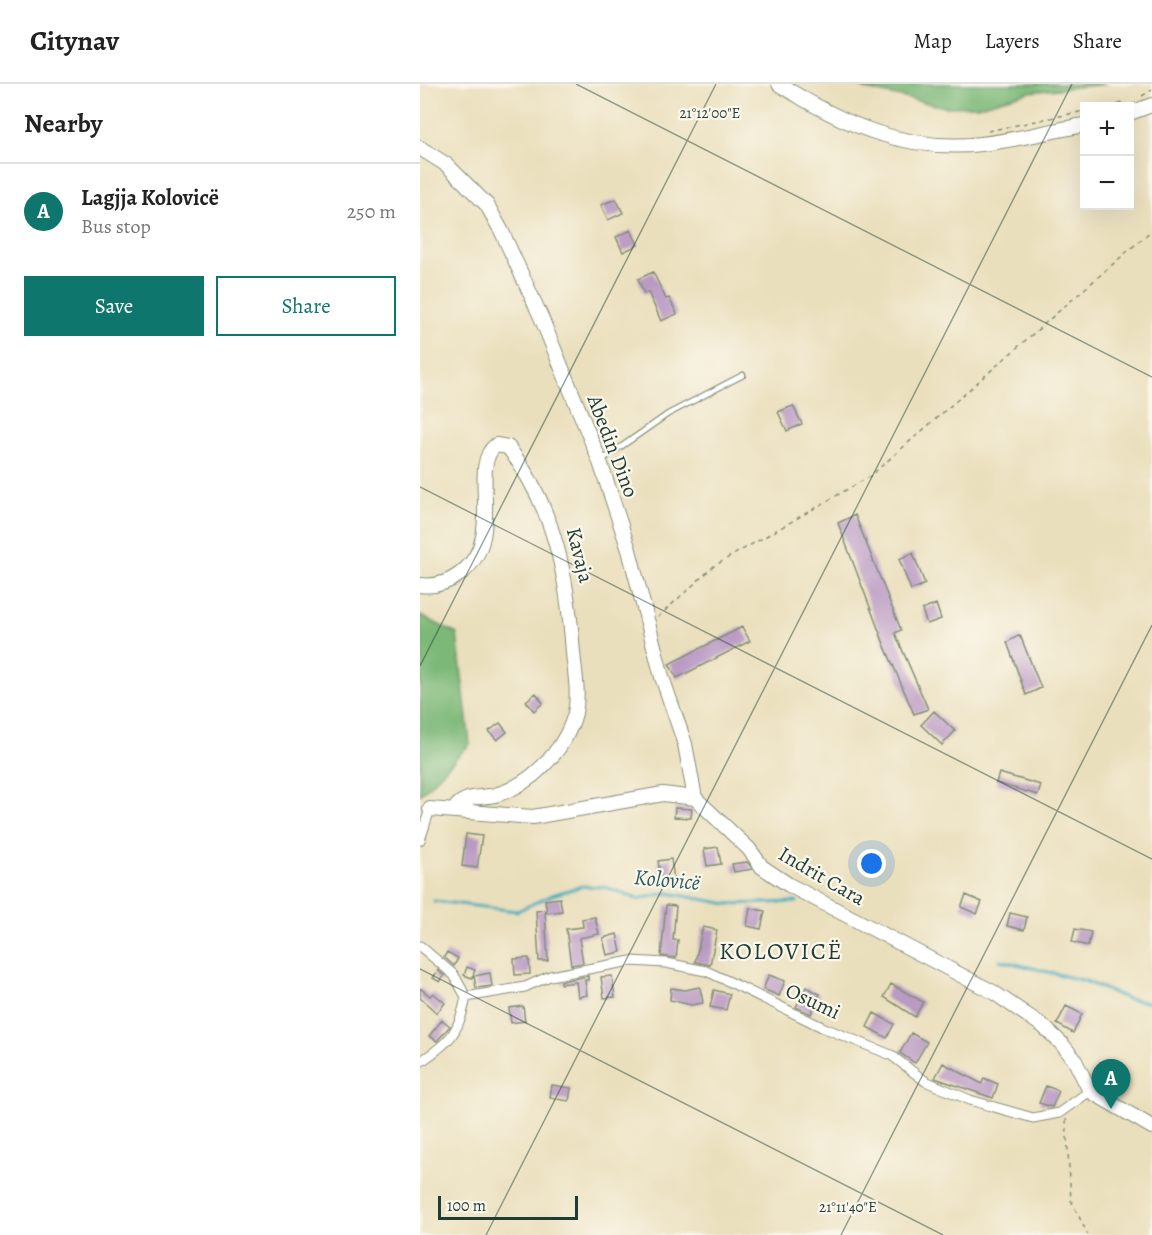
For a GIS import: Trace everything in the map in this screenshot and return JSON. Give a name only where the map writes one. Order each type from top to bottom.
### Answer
[{"type":"street","points":[[779,84],[822,112],[865,129],[910,142],[943,146],[980,144],[1080,125]]},
{"type":"street","points":[[1134,112],[1152,105]]},
{"type":"street","name":"Abedin Dino","points":[[420,148],[447,165],[487,205],[541,317],[600,462],[629,550],[662,676],[685,744],[695,798]]},
{"type":"street","name":"Kavaja","points":[[420,585],[434,585],[452,580],[473,561],[482,541],[486,521],[485,461],[496,445],[508,447],[545,509],[558,544],[571,611],[576,710],[560,746],[540,769],[511,789],[493,796],[466,799],[457,806],[456,811]]},
{"type":"street","points":[[420,840],[430,809],[540,817],[663,794],[695,798]]},
{"type":"street","name":"Indrit Cara","points":[[695,798],[749,849],[762,867],[789,885],[993,992],[1043,1026],[1074,1059],[1090,1091]]},
{"type":"street","points":[[420,946],[454,975],[468,996],[457,1031],[445,1046],[420,1062]]},
{"type":"street","name":"Osumi","points":[[468,996],[525,987],[550,976],[631,961],[666,963],[706,971],[822,1027],[891,1055],[925,1081],[970,1100],[1033,1118],[1065,1109],[1090,1091]]},
{"type":"street","points":[[1090,1091],[1152,1127]]},
{"type":"lane","points":[[600,462],[668,414],[743,375]]},
{"type":"path","points":[[979,133],[1080,112]]},
{"type":"path","points":[[653,641],[658,616],[714,566],[869,477],[1152,230]]},
{"type":"path","points":[[1065,1109],[1071,1200],[1088,1235]]},
{"type":"green space","points":[[857,84],[1106,84],[1030,92],[979,106],[945,107],[865,89]]},
{"type":"green space","points":[[420,615],[457,634],[470,744],[420,795]]},
{"type":"building","points":[[616,199],[623,213],[608,220],[601,205]]},
{"type":"building","points":[[631,230],[638,245],[623,252],[616,237]]},
{"type":"building","points":[[653,272],[666,299],[669,298],[677,314],[661,321],[648,292],[644,294],[638,279]]},
{"type":"building","points":[[793,406],[802,424],[787,431],[778,412]]},
{"type":"building","points":[[855,515],[901,630],[895,633],[928,709],[914,714],[884,644],[838,523]]},
{"type":"building","points":[[913,553],[925,584],[911,590],[899,559]]},
{"type":"building","points":[[936,604],[941,619],[927,624],[922,610]]},
{"type":"building","points":[[742,627],[750,641],[677,678],[669,664]]},
{"type":"building","points":[[1020,635],[1041,688],[1026,695],[1007,642]]},
{"type":"building","points":[[536,693],[543,703],[534,711],[526,701]]},
{"type":"building","points":[[934,711],[955,731],[942,745],[921,725]]},
{"type":"building","points":[[500,723],[507,732],[497,740],[489,731]]},
{"type":"building","points":[[999,773],[1041,785],[1038,795],[996,783]]},
{"type":"building","points":[[675,808],[692,809],[691,818],[674,817]]},
{"type":"building","points":[[466,834],[482,836],[477,868],[462,866]]},
{"type":"building","points":[[718,847],[721,864],[707,866],[704,849]]},
{"type":"building","points":[[671,859],[674,879],[661,881],[658,861]]},
{"type":"building","points":[[747,862],[753,869],[734,872],[732,864]]},
{"type":"building","points":[[966,895],[982,902],[977,914],[961,907]]},
{"type":"building","points":[[560,898],[562,911],[547,913],[545,900]]},
{"type":"building","points":[[666,905],[676,906],[673,940],[678,940],[676,958],[661,956]]},
{"type":"building","points":[[750,908],[765,911],[761,929],[747,926]]},
{"type":"building","points":[[545,910],[548,961],[539,961],[536,911]]},
{"type":"building","points":[[1010,913],[1027,917],[1024,930],[1007,926]]},
{"type":"building","points":[[595,917],[599,934],[579,938],[583,963],[571,965],[566,929],[583,927],[582,919]]},
{"type":"building","points":[[703,927],[717,930],[710,965],[695,962]]},
{"type":"building","points":[[1075,929],[1091,932],[1088,946],[1072,942]]},
{"type":"building","points":[[617,934],[621,952],[607,955],[603,938]]},
{"type":"building","points":[[447,952],[458,958],[454,966],[444,957]]},
{"type":"building","points":[[529,958],[530,974],[515,975],[514,959]]},
{"type":"building","points":[[467,967],[475,970],[472,978],[464,975]]},
{"type":"building","points":[[438,970],[444,976],[440,982],[433,978]]},
{"type":"building","points":[[490,973],[492,986],[476,988],[474,976]]},
{"type":"building","points":[[769,975],[785,981],[779,996],[763,989]]},
{"type":"building","points":[[588,976],[588,980],[585,980],[587,995],[578,997],[576,982],[561,984],[561,981]]},
{"type":"building","points":[[612,976],[615,997],[604,998],[601,977]]},
{"type":"building","points":[[891,984],[923,1002],[915,1017],[884,997]]},
{"type":"building","points":[[700,987],[703,1003],[691,1005],[670,1000],[671,988],[685,990]]},
{"type":"building","points":[[806,987],[820,994],[811,1014],[796,1007]]},
{"type":"building","points":[[420,988],[430,996],[433,993],[445,1003],[437,1013],[420,998]]},
{"type":"building","points":[[714,990],[730,994],[726,1010],[710,1007]]},
{"type":"building","points":[[523,1006],[525,1021],[511,1023],[509,1008]]},
{"type":"building","points":[[1066,1006],[1082,1014],[1073,1033],[1057,1024]]},
{"type":"building","points":[[874,1013],[894,1024],[887,1038],[867,1027]]},
{"type":"building","points":[[442,1020],[450,1026],[437,1041],[429,1036]]},
{"type":"building","points":[[911,1033],[927,1042],[915,1063],[900,1053]]},
{"type":"building","points":[[943,1063],[982,1084],[984,1078],[998,1084],[993,1098],[935,1078]]},
{"type":"building","points":[[552,1085],[571,1088],[569,1101],[550,1098]]},
{"type":"building","points":[[1046,1086],[1059,1091],[1052,1107],[1039,1103]]},
{"type":"waterway","name":"Kolovicë","points":[[434,901],[517,911],[552,895],[582,886],[605,887],[638,899],[668,893],[728,904],[797,902]]},
{"type":"waterway","name":"Kolovicë","points":[[1000,960],[1085,981],[1128,999],[1152,1003]]},
{"type":"place","name":"Lagjja Kolovicë","points":[[1111,1109]]},
{"type":"district","name":"KOLOVICË","points":[[781,951]]}]
